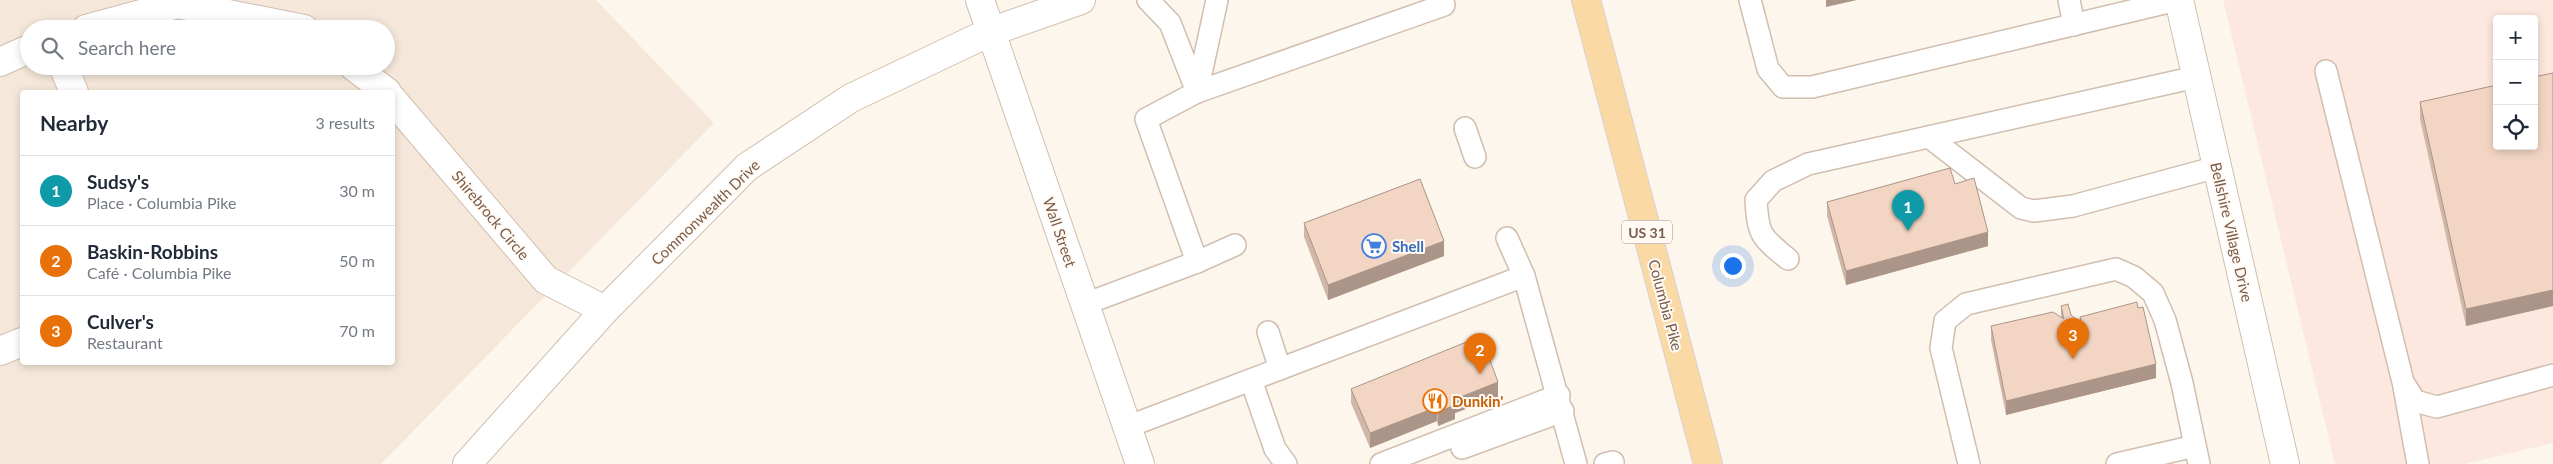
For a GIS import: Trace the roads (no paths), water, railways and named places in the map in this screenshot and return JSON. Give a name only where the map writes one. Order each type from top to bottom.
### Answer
[{"type":"main road","name":"Columbia Pike","points":[[1586,0],[1708,464]]},
{"type":"street","name":"Wall Street","points":[[980,0],[1140,464]]},
{"type":"street","name":"Commonwealth Drive","points":[[467,464],[606,310],[747,167],[850,98],[990,32],[1082,0]]},
{"type":"street","name":"Bellshire Village Drive","points":[[2178,0],[2284,464]]},
{"type":"street","points":[[119,20],[178,4],[259,20]]},
{"type":"street","points":[[0,62],[20,53]]},
{"type":"street","points":[[67,75],[73,90]]},
{"type":"street","points":[[365,75],[384,90]]},
{"type":"street","name":"Shirebrock Circle","points":[[395,103],[546,280],[606,310]]},
{"type":"street","points":[[0,351],[20,343]]},
{"type":"lane","points":[[1148,0],[1170,23],[1197,92]]},
{"type":"lane","points":[[1197,92],[1217,0]]},
{"type":"lane","points":[[1750,0],[1768,69],[1782,87],[1812,87],[2178,0]]},
{"type":"lane","points":[[2069,0],[2074,25]]},
{"type":"lane","points":[[1197,262],[1146,119],[1197,92],[1444,5]]},
{"type":"lane","points":[[2326,71],[2403,382],[2418,464]]},
{"type":"lane","points":[[1788,260],[1770,244],[1758,227],[1756,200],[1773,181],[1808,164],[2196,77]]},
{"type":"lane","points":[[1465,128],[1475,157]]},
{"type":"lane","points":[[1929,137],[2021,208],[2034,211],[2072,206],[2216,167]]},
{"type":"lane","points":[[1507,238],[1524,276],[1561,403],[1576,464]]},
{"type":"lane","points":[[1084,304],[1197,262],[1235,245]]},
{"type":"lane","points":[[1969,464],[1941,348],[1945,321],[1966,304],[2116,269],[2134,277],[2153,293],[2165,320],[2182,383],[2197,455],[2117,464]]},
{"type":"lane","points":[[1127,427],[1524,276]]},
{"type":"lane","points":[[1268,332],[1280,369]]},
{"type":"lane","points":[[2403,382],[2414,402],[2437,407],[2553,375]]},
{"type":"lane","points":[[1245,383],[1250,418]]},
{"type":"lane","points":[[1245,383],[1275,448],[1286,464]]},
{"type":"lane","points":[[1381,464],[1561,403]]},
{"type":"lane","points":[[1418,464],[1561,403]]},
{"type":"lane","points":[[1605,464],[1613,462],[1613,464]]},
{"type":"place","name":"Sudsy's","points":[[1908,231]]},
{"type":"place","name":"Shell","points":[[1374,246]]},
{"type":"place","name":"Culver's","points":[[2073,359]]},
{"type":"place","name":"Baskin-Robbins","points":[[1480,374]]},
{"type":"place","name":"Dunkin'","points":[[1435,401]]}]
